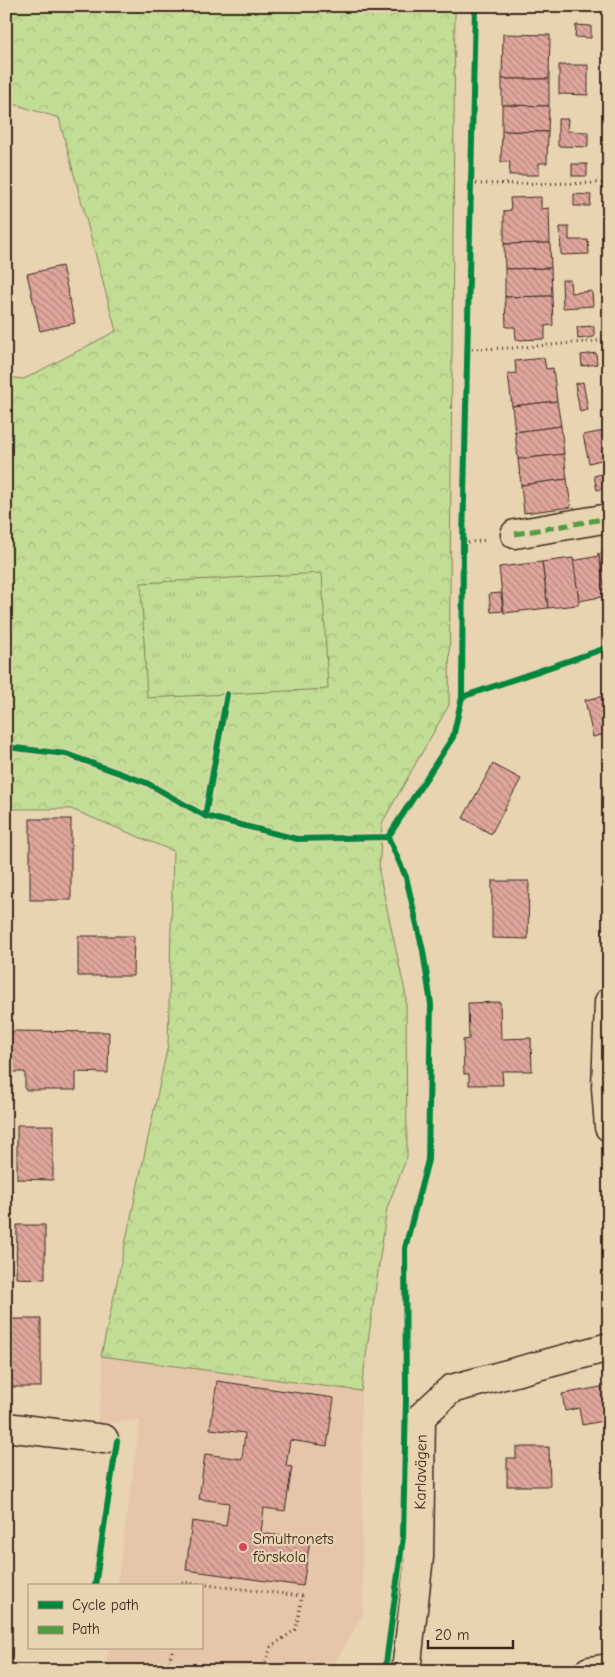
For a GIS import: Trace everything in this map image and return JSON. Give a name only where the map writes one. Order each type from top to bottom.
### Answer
[{"type":"street","points":[[515,534],[609,518]]},
{"type":"street","points":[[609,1002],[606,1088],[609,1127]]},
{"type":"street","name":"Karlavägen","points":[[406,1671],[419,1557],[421,1417],[452,1389],[609,1347]]},
{"type":"street","points":[[6,1427],[104,1439]]},
{"type":"street","points":[[589,1671],[609,1668]]},
{"type":"path","points":[[471,174],[471,194]]},
{"type":"path","points":[[471,184],[609,183]]},
{"type":"path","points":[[467,359],[468,340]]},
{"type":"path","points":[[467,349],[512,348],[609,340]]},
{"type":"path","points":[[463,533],[463,552]]},
{"type":"path","points":[[463,543],[482,541]]},
{"type":"path","points":[[180,1584],[181,1582],[198,1584]]},
{"type":"path","points":[[202,1584],[302,1596],[296,1628],[271,1647],[262,1671]]},
{"type":"path","points":[[166,1671],[171,1650]]},
{"type":"shaded area","name":"Smultronets förskola","points":[[101,1356],[361,1391],[363,1614],[330,1671],[105,1671],[108,1650],[202,1650],[202,1584],[117,1584],[140,1420],[97,1424],[103,1378]]},
{"type":"green space","points":[[6,6],[455,6],[449,705],[382,823],[379,872],[406,996],[407,1157],[387,1208],[361,1391],[101,1356],[168,1045],[173,851],[71,809],[6,809],[6,377],[24,379],[116,331],[59,118],[10,103],[6,94]]},
{"type":"green space","points":[[322,573],[328,689],[147,698],[141,583]]},
{"type":"building","points":[[576,25],[591,26],[591,38],[575,37]]},
{"type":"building","points":[[503,34],[550,35],[549,79],[502,79]]},
{"type":"building","points":[[559,65],[588,65],[588,95],[559,94]]},
{"type":"building","points":[[502,79],[549,79],[549,106],[502,105]]},
{"type":"building","points":[[502,105],[549,106],[548,132],[502,131]]},
{"type":"building","points":[[558,119],[568,119],[567,131],[588,132],[588,147],[558,146]]},
{"type":"building","points":[[502,131],[548,132],[547,163],[539,163],[539,175],[509,175],[510,162],[501,162]]},
{"type":"building","points":[[572,164],[587,164],[587,176],[572,176]]},
{"type":"building","points":[[574,194],[591,195],[590,206],[574,206]]},
{"type":"building","points":[[541,197],[541,209],[549,208],[550,243],[504,244],[504,211],[511,210],[510,198]]},
{"type":"building","points":[[560,227],[569,227],[569,240],[588,240],[589,254],[561,255]]},
{"type":"building","points":[[550,243],[551,268],[505,269],[504,244]]},
{"type":"building","points":[[62,266],[75,323],[40,331],[27,274]]},
{"type":"building","points":[[551,268],[552,296],[505,297],[505,269]]},
{"type":"building","points":[[562,280],[570,280],[571,293],[592,291],[593,306],[563,308]]},
{"type":"building","points":[[552,296],[553,325],[545,326],[545,339],[516,340],[515,327],[506,327],[505,297]]},
{"type":"building","points":[[594,326],[594,337],[578,339],[577,327]]},
{"type":"building","points":[[596,353],[597,364],[582,366],[581,355]]},
{"type":"building","points":[[544,358],[546,369],[553,368],[557,401],[512,406],[508,374],[516,373],[515,361]]},
{"type":"building","points":[[583,382],[588,410],[580,412],[575,384]]},
{"type":"building","points":[[557,401],[561,426],[515,432],[512,406]]},
{"type":"building","points":[[561,426],[564,454],[518,459],[515,432]]},
{"type":"building","points":[[609,430],[609,458],[589,463],[583,435]]},
{"type":"building","points":[[564,454],[567,479],[521,485],[518,459]]},
{"type":"building","points":[[601,474],[604,488],[597,490],[594,476]]},
{"type":"building","points":[[567,479],[571,507],[524,513],[521,485]]},
{"type":"building","points":[[609,551],[609,600],[608,600],[597,554]]},
{"type":"building","points":[[599,556],[606,596],[579,601],[572,561]]},
{"type":"building","points":[[573,558],[578,605],[548,608],[542,562]]},
{"type":"building","points":[[542,562],[548,608],[504,613],[499,567]]},
{"type":"building","points":[[501,593],[503,611],[491,612],[489,594]]},
{"type":"building","points":[[609,695],[609,733],[593,737],[585,700]]},
{"type":"building","points":[[493,764],[521,779],[491,834],[463,818]]},
{"type":"building","points":[[30,819],[71,819],[71,900],[30,900]]},
{"type":"building","points":[[492,881],[529,881],[528,939],[492,938]]},
{"type":"building","points":[[78,936],[134,936],[133,976],[78,976]]},
{"type":"building","points":[[500,1002],[501,1039],[531,1038],[532,1071],[502,1071],[503,1085],[469,1085],[469,1074],[464,1074],[463,1040],[469,1039],[468,1003]]},
{"type":"building","points":[[6,1031],[109,1032],[108,1073],[76,1072],[76,1090],[25,1090],[25,1072],[6,1072]]},
{"type":"building","points":[[17,1125],[53,1125],[53,1180],[17,1179]]},
{"type":"building","points":[[17,1225],[45,1225],[45,1279],[16,1278]]},
{"type":"building","points":[[6,1319],[41,1319],[41,1387],[6,1387]]},
{"type":"building","points":[[217,1381],[334,1398],[327,1446],[290,1440],[286,1466],[292,1467],[285,1511],[264,1508],[261,1533],[310,1540],[303,1586],[186,1570],[192,1521],[226,1526],[229,1503],[199,1499],[205,1454],[242,1459],[245,1433],[210,1429]]},
{"type":"building","points":[[606,1386],[609,1401],[609,1420],[582,1425],[579,1408],[565,1411],[562,1394]]},
{"type":"building","points":[[516,1447],[549,1447],[550,1486],[507,1486],[507,1458],[516,1458]]},
{"type":"building","points":[[605,1540],[609,1540],[609,1572]]},
{"type":"marked path","points":[[515,534],[609,518]]},
{"type":"cycle path","points":[[6,747],[66,754],[147,783],[205,816],[297,839],[388,837],[453,737],[462,697],[463,543],[475,6]]},
{"type":"cycle path","points":[[462,697],[609,647]]},
{"type":"cycle path","points":[[205,816],[227,694]]},
{"type":"cycle path","points":[[385,1671],[403,1537],[406,1397],[405,1248],[428,1160],[431,1004],[423,951],[406,877],[388,837]]},
{"type":"cycle path","points":[[95,1584],[117,1441]]},
{"type":"place","name":"Smultronets förskola","points":[[243,1547]]}]
